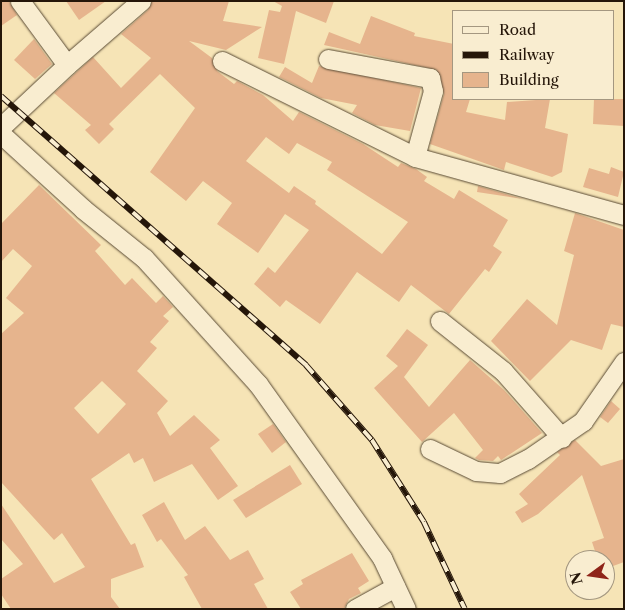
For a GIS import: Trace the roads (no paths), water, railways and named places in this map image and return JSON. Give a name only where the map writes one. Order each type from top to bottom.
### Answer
[{"type":"street","points":[[20,1],[67,65]]},
{"type":"street","points":[[1,127],[67,65],[141,1]]},
{"type":"street","points":[[328,59],[430,78],[433,91],[415,157]]},
{"type":"street","points":[[222,62],[415,157],[624,215]]},
{"type":"street","points":[[1,134],[83,209],[144,258],[253,377],[340,495],[382,558],[406,609]]},
{"type":"street","points":[[440,321],[503,371],[562,438]]},
{"type":"street","points":[[430,450],[476,471],[492,474],[528,459],[562,438],[582,421],[624,362]]},
{"type":"street","points":[[354,609],[395,587]]},
{"type":"railway","points":[[1,96],[306,365],[372,440],[424,522],[465,609]]}]
